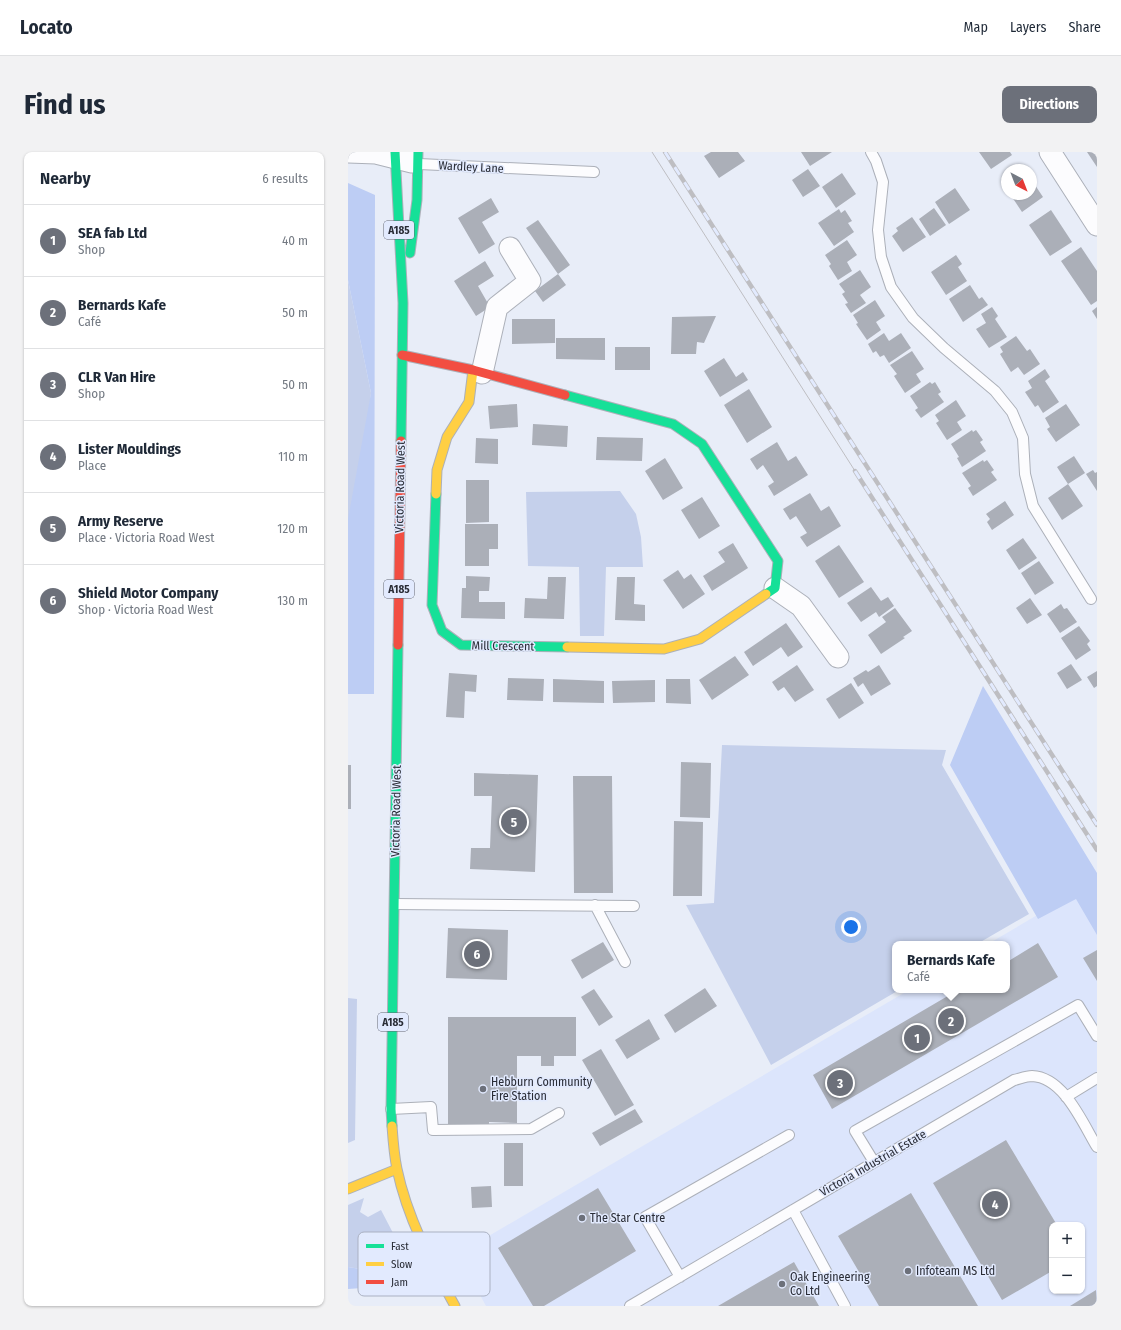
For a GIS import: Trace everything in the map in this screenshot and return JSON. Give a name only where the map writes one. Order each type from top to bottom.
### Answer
[{"type":"main road","name":"A185","points":[[395,155],[403,303]]},
{"type":"main road","name":"A185","points":[[403,303],[417,200],[418,158]]},
{"type":"main road","name":"Victoria Road West","points":[[403,303],[391,1109],[397,1169],[412,1219],[418,1232]]},
{"type":"main road","points":[[402,355],[478,371],[673,424],[702,444],[778,561],[775,588]]},
{"type":"main road","name":"Mill Crescent","points":[[478,371],[469,402],[447,437],[437,470],[432,605],[442,631],[460,645],[664,649],[700,639],[775,588]]},
{"type":"main road","points":[[348,1189],[397,1169]]},
{"type":"main road","name":"Victoria Road West","points":[[449,1296],[455,1306]]},
{"type":"street","name":"Wardley Lane","points":[[348,152],[376,153],[418,158]]},
{"type":"street","points":[[1050,152],[1097,225]]},
{"type":"street","points":[[478,371],[497,307],[530,281],[510,248]]},
{"type":"street","points":[[775,588],[801,606],[838,657]]},
{"type":"lane","points":[[871,152],[876,161],[883,182],[878,230],[881,257],[891,287],[913,318],[944,348],[995,391],[1012,412],[1023,438],[1025,474],[1033,506],[1091,599]]},
{"type":"lane","name":"Wardley Lane","points":[[418,158],[594,172]]},
{"type":"lane","points":[[395,904],[634,906]]},
{"type":"lane","points":[[595,905],[625,962]]},
{"type":"lane","points":[[874,1162],[855,1131],[862,1127],[1078,1005],[1097,1036]]},
{"type":"lane","name":"Victoria Industrial Estate","points":[[630,1306],[1014,1080],[1032,1076],[1050,1081],[1066,1097],[1075,1109],[1097,1147]]},
{"type":"lane","points":[[1066,1097],[1097,1078]]},
{"type":"lane","points":[[391,1109],[431,1108],[433,1130],[531,1128],[559,1113]]},
{"type":"lane","points":[[680,1277],[645,1217],[789,1135]]},
{"type":"lane","points":[[793,1210],[845,1306]]},
{"type":"shaded area","points":[[348,183],[375,195],[374,694],[348,694],[348,519],[371,393],[348,280]]},
{"type":"shaded area","points":[[348,280],[371,393],[348,584]]},
{"type":"shaded area","points":[[620,491],[636,514],[641,537],[643,567],[606,567],[604,636],[580,636],[579,567],[528,566],[526,492]]},
{"type":"shaded area","points":[[983,686],[1097,873],[1097,935],[1076,899],[1038,919],[950,765]]},
{"type":"shaded area","points":[[722,745],[946,750],[942,765],[1029,914],[982,941],[892,941],[892,993],[894,993],[771,1065],[686,905],[714,903]]},
{"type":"shaded area","points":[[1097,880],[1097,1306],[486,1306],[481,1296],[490,1296],[490,1235],[904,993],[1010,993],[1010,941],[993,941]]},
{"type":"shaded area","points":[[348,998],[357,999],[355,1140],[348,1143]]},
{"type":"shaded area","points":[[364,1198],[360,1212],[368,1217],[381,1210],[393,1232],[358,1232],[358,1269],[348,1267],[348,1205]]},
{"type":"shaded area","points":[[348,1267],[358,1269],[358,1288],[348,1289]]},
{"type":"building","points":[[711,152],[738,152],[745,161],[719,178],[704,156]]},
{"type":"building","points":[[801,152],[832,152],[810,166]]},
{"type":"building","points":[[979,152],[1010,152],[1012,155],[991,169]]},
{"type":"building","points":[[1087,152],[1097,152],[1097,167]]},
{"type":"building","points":[[808,169],[820,186],[803,197],[792,180]]},
{"type":"building","points":[[842,173],[856,194],[836,208],[822,187]]},
{"type":"building","points":[[955,188],[970,210],[949,224],[935,202]]},
{"type":"building","points":[[1037,188],[1043,197],[1022,212],[1014,200],[1037,200]]},
{"type":"building","points":[[491,198],[499,212],[482,222],[495,244],[479,254],[458,218]]},
{"type":"building","points":[[934,208],[946,225],[930,236],[919,219]]},
{"type":"building","points":[[839,209],[841,213],[845,210],[852,221],[848,223],[854,232],[834,246],[818,223]]},
{"type":"building","points":[[1051,210],[1072,242],[1050,256],[1029,225]]},
{"type":"building","points":[[912,217],[926,237],[903,252],[892,236],[898,231],[896,228]]},
{"type":"building","points":[[538,220],[570,265],[558,274],[526,228]]},
{"type":"building","points":[[847,240],[857,255],[847,262],[852,271],[838,280],[829,266],[831,264],[825,255]]},
{"type":"building","points":[[1081,247],[1097,271],[1097,301],[1091,305],[1061,261]]},
{"type":"building","points":[[956,255],[962,264],[958,267],[967,281],[946,295],[931,272]]},
{"type":"building","points":[[485,261],[494,276],[478,286],[490,307],[476,316],[454,281]]},
{"type":"building","points":[[860,270],[871,287],[860,295],[866,303],[851,313],[845,304],[848,303],[842,294],[845,292],[839,284]]},
{"type":"building","points":[[558,274],[566,285],[543,302],[535,291]]},
{"type":"building","points":[[970,285],[979,299],[982,297],[988,305],[963,322],[949,299]]},
{"type":"building","points":[[875,300],[885,316],[876,322],[881,330],[867,340],[856,324],[858,323],[853,315]]},
{"type":"building","points":[[992,307],[998,316],[995,319],[1007,337],[989,348],[976,329],[986,323],[981,314]]},
{"type":"building","points":[[1097,307],[1097,319],[1092,311]]},
{"type":"building","points":[[716,316],[704,343],[697,342],[696,354],[671,354],[672,317]]},
{"type":"building","points":[[512,319],[555,319],[555,343],[512,344]]},
{"type":"building","points":[[884,333],[889,341],[901,333],[911,348],[889,363],[884,355],[880,357],[876,351],[873,353],[868,344]]},
{"type":"building","points":[[1016,336],[1027,351],[1030,349],[1040,364],[1024,375],[1018,367],[1011,372],[1000,354],[1003,352],[1000,347]]},
{"type":"building","points":[[556,338],[605,338],[605,360],[556,359]]},
{"type":"building","points":[[615,347],[650,347],[650,370],[615,370]]},
{"type":"building","points":[[912,351],[924,369],[916,374],[921,382],[905,393],[894,376],[897,374],[890,365]]},
{"type":"building","points":[[724,358],[736,377],[743,372],[748,380],[720,397],[704,371]]},
{"type":"building","points":[[1045,369],[1050,377],[1045,381],[1059,402],[1043,413],[1038,405],[1035,407],[1025,392],[1032,388],[1028,381]]},
{"type":"building","points":[[930,382],[932,384],[935,382],[941,392],[938,394],[944,402],[921,418],[915,410],[918,408],[910,396]]},
{"type":"building","points":[[749,389],[772,427],[747,443],[724,405]]},
{"type":"building","points":[[956,400],[966,416],[957,422],[962,430],[947,440],[936,423],[939,421],[935,415]]},
{"type":"building","points":[[517,404],[518,427],[490,429],[488,406]]},
{"type":"building","points":[[1066,404],[1080,425],[1056,442],[1047,429],[1050,427],[1045,418]]},
{"type":"building","points":[[533,424],[568,426],[567,447],[532,445]]},
{"type":"building","points":[[972,430],[973,432],[976,430],[983,440],[980,442],[986,451],[962,467],[957,458],[959,457],[951,444]]},
{"type":"building","points":[[597,437],[643,438],[642,461],[596,460]]},
{"type":"building","points":[[476,438],[498,439],[498,464],[475,463]]},
{"type":"building","points":[[777,442],[788,461],[796,456],[808,475],[774,496],[768,486],[774,482],[763,465],[757,470],[750,459]]},
{"type":"building","points":[[1074,456],[1085,473],[1068,484],[1057,467]]},
{"type":"building","points":[[665,458],[683,488],[663,500],[645,471]]},
{"type":"building","points":[[983,460],[984,462],[987,460],[994,470],[991,472],[997,480],[973,496],[968,488],[971,486],[962,473]]},
{"type":"building","points":[[1093,470],[1095,473],[1097,472],[1097,491],[1086,474]]},
{"type":"building","points":[[466,480],[489,480],[489,522],[466,523]]},
{"type":"building","points":[[1068,484],[1083,506],[1062,520],[1048,498]]},
{"type":"building","points":[[810,493],[821,511],[829,506],[841,526],[807,547],[800,537],[807,533],[796,516],[790,520],[783,509]]},
{"type":"building","points":[[702,497],[720,526],[699,539],[681,510]]},
{"type":"building","points":[[1005,501],[1014,515],[992,530],[987,522],[990,519],[986,514]]},
{"type":"building","points":[[465,524],[498,524],[498,549],[489,549],[489,566],[465,566]]},
{"type":"building","points":[[1023,538],[1037,558],[1019,570],[1006,550]]},
{"type":"building","points":[[733,543],[748,568],[712,591],[703,576],[725,562],[718,552]]},
{"type":"building","points":[[839,545],[864,582],[839,598],[815,561]]},
{"type":"building","points":[[1039,561],[1054,583],[1035,595],[1021,573]]},
{"type":"building","points":[[678,570],[684,579],[691,574],[705,594],[683,609],[663,580]]},
{"type":"building","points":[[466,576],[490,577],[489,591],[479,591],[479,602],[505,602],[505,619],[461,618],[462,588],[466,588]]},
{"type":"building","points":[[548,577],[566,577],[564,619],[524,618],[525,598],[547,599]]},
{"type":"building","points":[[617,577],[635,577],[634,604],[645,605],[645,621],[615,620]]},
{"type":"building","points":[[871,587],[881,601],[888,597],[894,606],[879,617],[876,612],[861,622],[847,603]]},
{"type":"building","points":[[1030,598],[1042,615],[1027,624],[1016,608]]},
{"type":"building","points":[[1061,604],[1064,609],[1067,608],[1077,622],[1060,633],[1047,614]]},
{"type":"building","points":[[895,608],[912,631],[903,637],[905,638],[881,654],[868,635],[886,622],[882,617]]},
{"type":"building","points":[[786,623],[803,647],[788,657],[781,647],[753,666],[744,652]]},
{"type":"building","points":[[1079,626],[1090,641],[1087,644],[1091,650],[1076,660],[1061,638]]},
{"type":"building","points":[[735,656],[749,675],[712,700],[699,680]]},
{"type":"building","points":[[1071,664],[1082,680],[1067,689],[1057,673]]},
{"type":"building","points":[[797,665],[814,690],[795,702],[784,687],[778,691],[772,682]]},
{"type":"building","points":[[879,665],[891,684],[871,696],[863,683],[858,687],[853,678],[866,670],[868,672]]},
{"type":"building","points":[[1097,671],[1097,686],[1094,688],[1087,677]]},
{"type":"building","points":[[449,673],[477,675],[476,692],[465,691],[464,718],[446,717]]},
{"type":"building","points":[[508,678],[544,679],[543,701],[507,700]]},
{"type":"building","points":[[553,679],[604,681],[604,703],[553,702]]},
{"type":"building","points":[[666,679],[690,679],[691,704],[666,703]]},
{"type":"building","points":[[655,680],[655,702],[613,703],[612,681]]},
{"type":"building","points":[[851,683],[864,703],[839,719],[826,699]]},
{"type":"building","points":[[681,762],[711,763],[710,818],[680,817]]},
{"type":"building","points":[[348,765],[351,765],[351,809],[348,809]]},
{"type":"building","points":[[474,773],[538,775],[535,872],[470,869],[471,848],[490,848],[492,796],[474,796]]},
{"type":"building","points":[[573,776],[612,776],[613,893],[574,893]]},
{"type":"building","points":[[674,821],[703,822],[702,896],[673,896]]},
{"type":"building","points":[[448,928],[508,930],[507,980],[446,978]]},
{"type":"building","points":[[603,942],[614,960],[582,979],[571,960]]},
{"type":"building","points":[[1038,943],[1058,977],[832,1109],[813,1075],[953,993],[1010,993],[1010,960]]},
{"type":"building","points":[[1097,950],[1097,981],[1083,958]]},
{"type":"building","points":[[705,988],[717,1006],[675,1033],[664,1015]]},
{"type":"building","points":[[594,989],[613,1017],[599,1026],[581,997]]},
{"type":"building","name":"Hebburn Community Fire Station","points":[[448,1017],[576,1017],[576,1056],[554,1056],[554,1066],[541,1066],[541,1056],[517,1056],[517,1123],[489,1122],[489,1125],[448,1125]]},
{"type":"building","points":[[649,1019],[660,1039],[627,1059],[615,1040]]},
{"type":"building","points":[[601,1049],[634,1105],[615,1116],[582,1060]]},
{"type":"building","points":[[635,1109],[643,1122],[600,1146],[592,1133]]},
{"type":"building","points":[[1006,1140],[1055,1222],[1049,1222],[1049,1273],[1002,1300],[933,1183]]},
{"type":"building","points":[[504,1143],[523,1143],[523,1186],[504,1186]]},
{"type":"building","points":[[491,1186],[492,1207],[472,1208],[471,1187]]},
{"type":"building","name":"The Star Centre","points":[[598,1188],[636,1251],[544,1306],[533,1306],[498,1248]]},
{"type":"building","name":"Infoteam MS Ltd","points":[[911,1193],[978,1306],[879,1306],[838,1236]]},
{"type":"building","name":"Oak Engineering Co Ltd","points":[[794,1262],[819,1306],[718,1306]]},
{"type":"building","points":[[1096,1290],[1097,1306],[1070,1306]]},
{"type":"tram line","points":[[652,152],[855,471]]},
{"type":"railway","points":[[665,152],[1097,825]]},
{"type":"railway","points":[[855,471],[1097,850]]},
{"type":"traffic: fast","points":[[395,152],[403,303],[401,441]]},
{"type":"traffic: fast","points":[[410,253],[417,200],[418,152]]},
{"type":"traffic: fast","points":[[565,395],[673,424],[702,444],[778,561],[775,588],[766,594]]},
{"type":"traffic: fast","points":[[436,494],[432,605],[442,631],[461,645],[567,647]]},
{"type":"traffic: fast","points":[[392,1126],[391,1109],[398,645]]},
{"type":"traffic: slow","points":[[436,494],[437,470],[447,437],[469,402],[473,370]]},
{"type":"traffic: slow","points":[[567,647],[664,649],[700,639],[766,594]]},
{"type":"traffic: slow","points":[[392,1126],[396,1164],[401,1187],[418,1232]]},
{"type":"traffic: slow","points":[[348,1189],[397,1169]]},
{"type":"traffic: slow","points":[[450,1296],[455,1306]]},
{"type":"traffic: jam","points":[[402,355],[473,370],[565,395]]},
{"type":"traffic: jam","points":[[398,645],[401,441]]},
{"type":"place","name":"Army Reserve","points":[[514,822]]},
{"type":"place","name":"Shield Motor Company","points":[[477,954]]},
{"type":"place","name":"Bernards Kafe","points":[[951,1021]]},
{"type":"place","name":"SEA fab Ltd","points":[[917,1038]]},
{"type":"place","name":"CLR Van Hire","points":[[840,1083]]},
{"type":"place","name":"Hebburn Community Fire Station","points":[[483,1089]]},
{"type":"place","name":"Lister Mouldings","points":[[995,1204]]},
{"type":"place","name":"The Star Centre","points":[[582,1218]]},
{"type":"place","name":"Infoteam MS Ltd","points":[[908,1271]]},
{"type":"place","name":"Oak Engineering Co Ltd","points":[[782,1284]]}]
